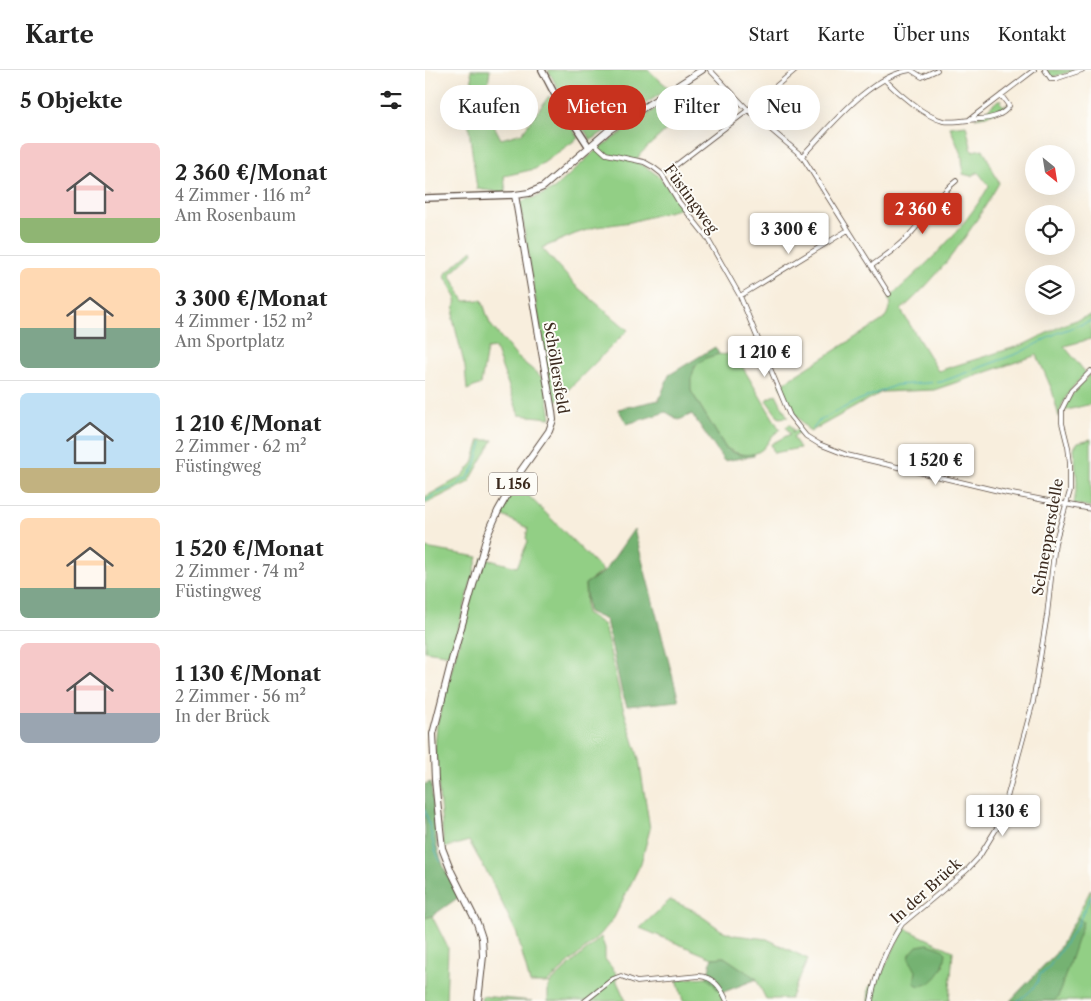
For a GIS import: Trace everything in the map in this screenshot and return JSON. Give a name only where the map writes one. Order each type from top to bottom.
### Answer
[{"type":"main road","points":[[542,70],[553,93],[591,145]]},
{"type":"main road","points":[[425,198],[515,195],[529,193],[543,187],[614,127],[702,70]]},
{"type":"main road","name":"Schöllersfeld","points":[[478,1001],[483,956],[482,938],[477,923],[451,871],[442,848],[433,742],[437,714],[487,536],[525,465],[548,434],[553,420],[515,195]]},
{"type":"street","points":[[671,169],[748,110],[710,70]]},
{"type":"street","points":[[777,85],[795,70]]},
{"type":"street","points":[[802,156],[843,112],[863,94],[898,72],[911,70],[922,77],[930,71],[937,70]]},
{"type":"street","points":[[968,120],[1034,70]]},
{"type":"street","points":[[1045,70],[1051,78],[1055,79],[1082,70]]},
{"type":"street","points":[[885,80],[913,104],[941,120],[950,122],[991,118],[1003,112],[1009,106],[1001,95]]},
{"type":"street","points":[[771,130],[802,156],[889,294]]},
{"type":"street","name":"Füstingweg","points":[[591,145],[606,154],[643,162],[662,174],[679,202],[706,236],[740,296],[790,416],[801,431],[814,441],[847,455],[1007,493],[1091,509]]},
{"type":"street","points":[[871,266],[893,251],[917,226],[948,186],[956,181]]},
{"type":"street","points":[[740,296],[848,230]]},
{"type":"street","name":"Schneppersdelle","points":[[1040,657],[1055,542],[1067,504],[1071,478],[1068,447],[1062,423],[1062,409],[1071,391],[1091,371]]},
{"type":"street","name":"In der Brück","points":[[871,1001],[885,958],[902,924],[967,870],[979,857],[998,826],[1028,724],[1040,657]]},
{"type":"street","points":[[585,1001],[613,979],[621,976],[637,982],[699,976],[709,977],[719,986],[727,1001]]},
{"type":"green space","points":[[471,70],[490,70],[488,85],[472,85]]},
{"type":"green space","points":[[548,70],[648,70],[666,85],[656,85],[656,97],[646,103],[646,85],[556,85]]},
{"type":"green space","points":[[1047,70],[1077,70],[1050,77]]},
{"type":"green space","points":[[548,97],[548,130],[573,130],[578,138],[535,169],[504,176],[506,193],[477,189],[469,130],[496,130],[501,139],[522,133],[524,130],[538,130],[538,111]]},
{"type":"green space","points":[[998,100],[1002,100],[1000,102],[1004,106],[1006,104],[1006,107],[986,116],[975,118],[984,113]]},
{"type":"green space","points":[[656,109],[656,130],[666,130],[640,154],[636,162],[658,176],[682,208],[631,222],[596,227],[542,248],[575,285],[628,330],[553,405],[520,204],[524,200],[537,197],[554,189],[595,151],[625,130],[646,130],[646,115]]},
{"type":"green space","points":[[966,125],[972,151],[983,149],[999,183],[955,251],[930,282],[901,310],[938,371],[1025,344],[1065,324],[1091,315],[1091,339],[1064,346],[1086,373],[1068,393],[1060,410],[1059,417],[1052,390],[1037,355],[934,390],[882,392],[810,432],[797,416],[780,385],[883,320],[891,303],[888,299],[943,247],[979,203],[989,186],[978,172],[971,176],[963,174],[962,157],[950,127]]},
{"type":"green space","points":[[584,130],[606,130],[593,139],[590,139]]},
{"type":"green space","points":[[472,250],[473,253],[450,274],[464,301],[482,300],[490,324],[516,356],[545,380],[551,418],[519,415],[495,348],[487,349],[481,384],[467,390],[465,367],[453,319],[456,297],[444,275]]},
{"type":"green space","points":[[715,347],[719,354],[706,358],[695,366],[691,379],[691,391],[725,447],[732,452],[742,455],[754,454],[754,456],[724,461],[692,414],[679,420],[666,412],[627,424],[618,409],[659,400],[669,375]]},
{"type":"green space","points":[[733,351],[780,430],[773,435],[762,449],[747,455],[725,447],[691,391],[690,385],[692,373],[698,363],[708,357]]},
{"type":"green space","points":[[1091,375],[1091,404],[1063,411],[1067,401]]},
{"type":"green space","points":[[776,394],[788,417],[779,418],[766,400]]},
{"type":"green space","points":[[790,424],[794,431],[792,432],[799,429],[800,431],[793,437],[800,448],[774,453],[771,444],[790,434],[786,427]]},
{"type":"green space","points":[[1091,439],[1091,507],[1074,504],[1077,483],[1074,448],[1078,442]]},
{"type":"green space","points":[[480,440],[493,440],[469,482],[425,504],[425,497],[461,477],[473,463]]},
{"type":"green space","points":[[516,483],[603,571],[585,584],[586,613],[604,625],[622,704],[639,759],[650,829],[641,863],[614,918],[600,935],[547,983],[530,983],[517,934],[490,878],[469,841],[444,848],[435,750],[437,724],[482,558],[517,567],[528,541],[526,538],[528,528],[501,515]]},
{"type":"green space","points":[[634,529],[679,701],[627,706],[621,689],[606,620],[588,612],[585,584],[604,572]]},
{"type":"green space","points":[[425,548],[478,557],[451,655],[425,651]]},
{"type":"green space","points":[[431,782],[437,847],[444,868],[459,897],[432,916],[425,918],[425,784]]},
{"type":"green space","points":[[1091,889],[1091,1001],[1010,1001],[1057,952],[1079,919],[1077,917]]},
{"type":"green space","points":[[670,900],[693,910],[721,930],[734,935],[767,939],[808,959],[790,999],[766,999],[756,979],[724,957],[712,958],[640,928]]},
{"type":"green space","points":[[432,916],[448,948],[446,1001],[425,1001],[425,918]]},
{"type":"green space","points":[[1077,917],[1083,922],[1058,997],[1054,1001],[1010,1001],[1056,953]]},
{"type":"green space","points":[[902,927],[953,951],[949,1001],[868,1001],[869,987],[880,977],[901,934]],"holes":[[[945,964],[932,981],[916,971]]]},
{"type":"green space","points":[[601,937],[605,948],[605,959],[616,973],[617,982],[626,1001],[548,1001],[548,987],[550,983]]},
{"type":"green space","points":[[928,944],[942,949],[946,953],[945,959],[938,975],[925,985],[919,986],[914,983],[916,971],[909,959],[910,954],[917,946]]},
{"type":"green space","points":[[724,957],[757,979],[721,993],[707,977],[712,958]]},
{"type":"green space","points":[[707,977],[721,993],[724,1001],[683,1001],[677,979]]},
{"type":"green space","points":[[482,996],[532,1001],[481,1001]]},
{"type":"waterway","points":[[813,429],[820,420],[857,401],[896,385],[941,382],[1019,353],[1057,333],[1091,321]]},
{"type":"waterway","points":[[425,501],[439,492],[457,485],[463,479],[467,479],[475,466],[482,442]]},
{"type":"waterway","points":[[425,810],[436,851],[441,862]]},
{"type":"waterway","points":[[1017,1001],[1031,990],[1040,974],[1047,970],[1077,926],[1091,896]]}]
